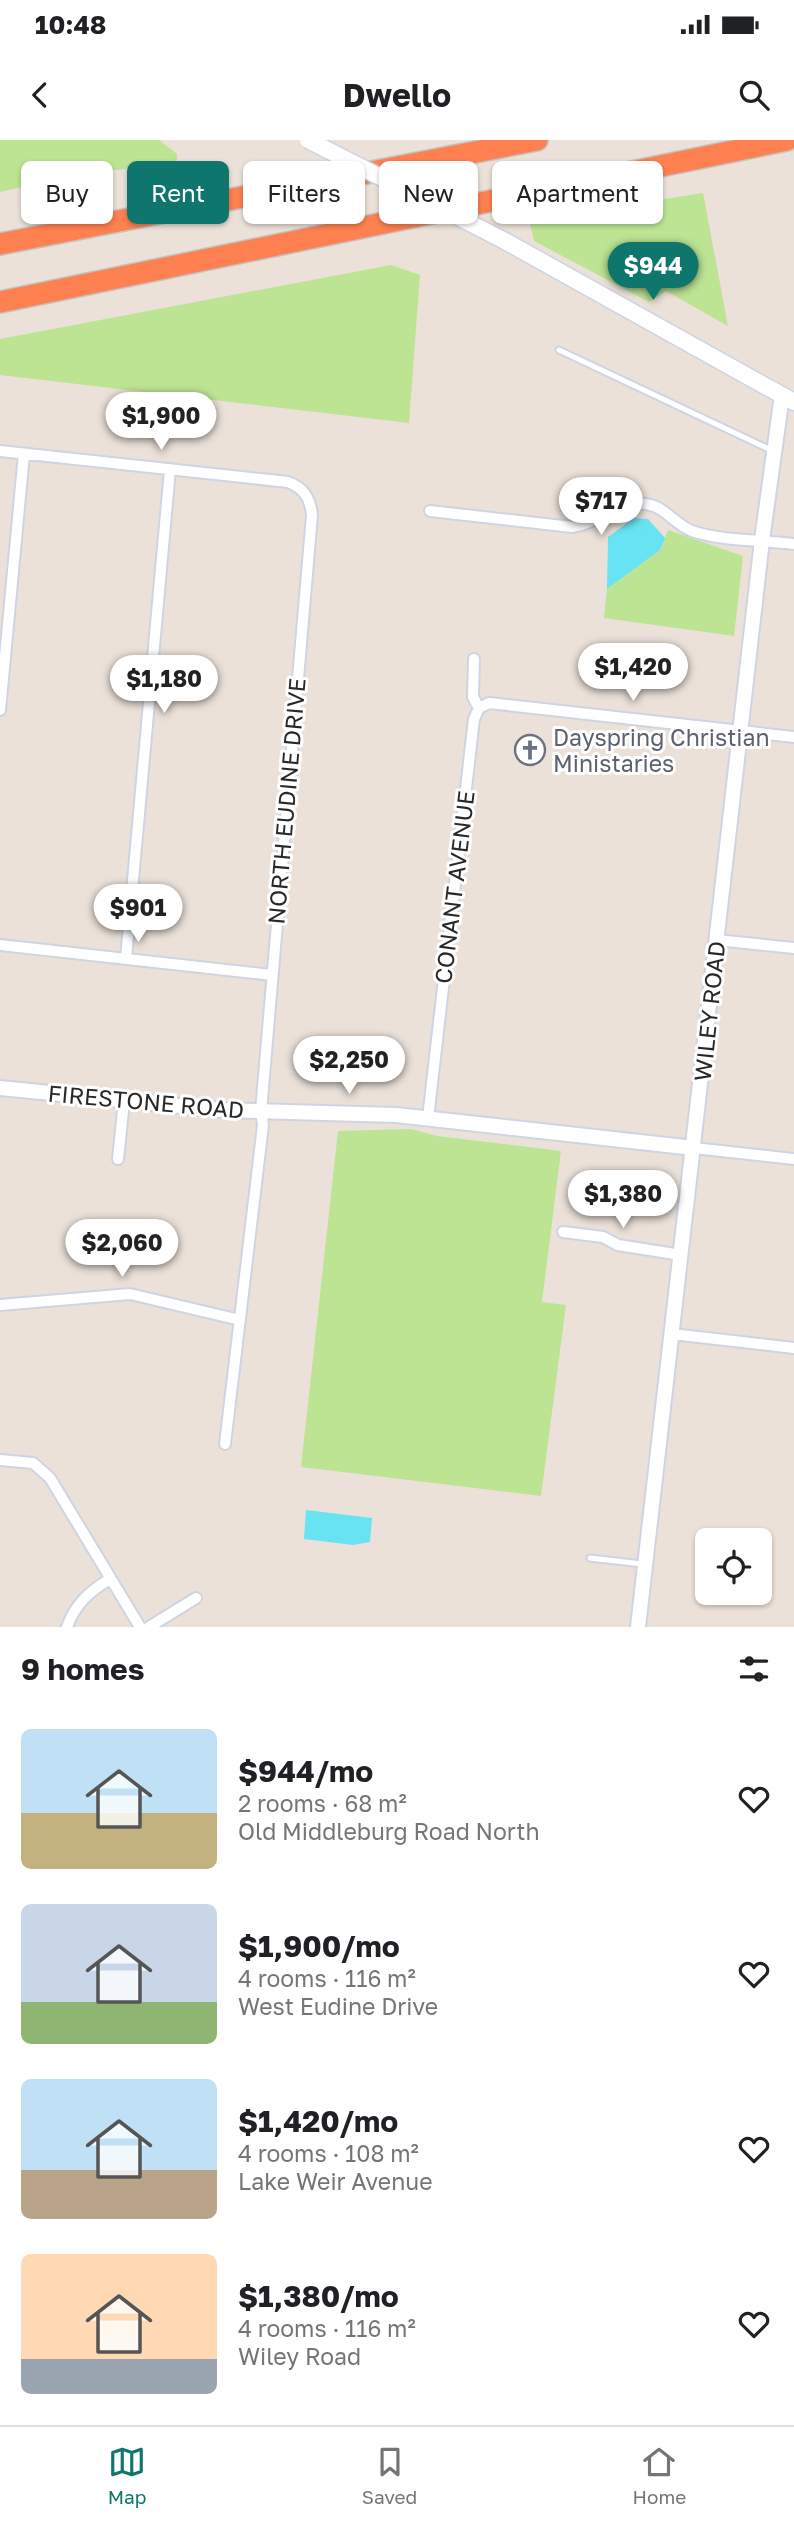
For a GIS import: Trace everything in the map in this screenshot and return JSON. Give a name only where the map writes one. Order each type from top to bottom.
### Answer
[{"type":"highway","points":[[0,244],[537,140]]},
{"type":"highway","points":[[0,302],[787,140]]},
{"type":"main road","points":[[307,140],[505,241],[788,399]]},
{"type":"street","name":"WILEY ROAD","points":[[638,1627],[762,540],[773,451],[788,399]]},
{"type":"street","points":[[0,451],[170,469],[126,958]]},
{"type":"street","points":[[0,710],[24,454]]},
{"type":"street","name":"NORTH EUDINE DRIVE","points":[[170,469],[288,482],[305,493],[312,515],[261,1111],[263,1125],[225,1444]]},
{"type":"street","points":[[430,511],[572,527],[587,526],[629,503],[647,504],[662,508],[690,530],[794,544]]},
{"type":"street","name":"CONANT AVENUE","points":[[428,1118],[474,719],[479,708],[472,697],[474,659]]},
{"type":"street","points":[[479,708],[489,703],[794,737]]},
{"type":"street","points":[[717,940],[794,948]]},
{"type":"street","points":[[0,945],[272,975]]},
{"type":"street","name":"FIRESTONE ROAD","points":[[0,1088],[261,1111],[428,1118],[794,1159]]},
{"type":"street","points":[[118,1158],[124,1101]]},
{"type":"street","points":[[563,1232],[603,1237],[618,1245],[681,1255]]},
{"type":"street","points":[[0,1305],[130,1294],[240,1320]]},
{"type":"street","points":[[672,1335],[794,1348]]},
{"type":"street","points":[[0,1460],[21,1460],[43,1470],[140,1627]]},
{"type":"street","points":[[67,1627],[78,1605],[91,1590],[110,1579]]},
{"type":"street","points":[[149,1627],[196,1598]]},
{"type":"lane","points":[[559,351],[773,451]]},
{"type":"lane","points":[[590,1558],[645,1564]]},
{"type":"green space","points":[[0,140],[159,140],[177,154],[175,161],[127,161],[127,169],[113,170],[113,161],[21,161],[21,187],[0,192]]},
{"type":"green space","points":[[703,193],[728,326],[666,291],[649,302],[534,241],[530,224],[663,224],[663,199]]},
{"type":"green space","points":[[391,265],[420,275],[409,423],[0,375],[0,339]]},
{"type":"green space","points":[[668,530],[743,556],[734,636],[604,618],[607,589],[660,550]]},
{"type":"green space","points":[[411,1129],[437,1136],[561,1151],[542,1302],[566,1305],[541,1496],[301,1467],[338,1131]]},
{"type":"water","points":[[634,518],[648,519],[665,538],[660,550],[607,589],[608,537]]},
{"type":"water","points":[[306,1510],[372,1518],[370,1542],[353,1545],[304,1539]]},
{"type":"place","name":"Dayspring Christian Ministaries","points":[[530,750]]}]
